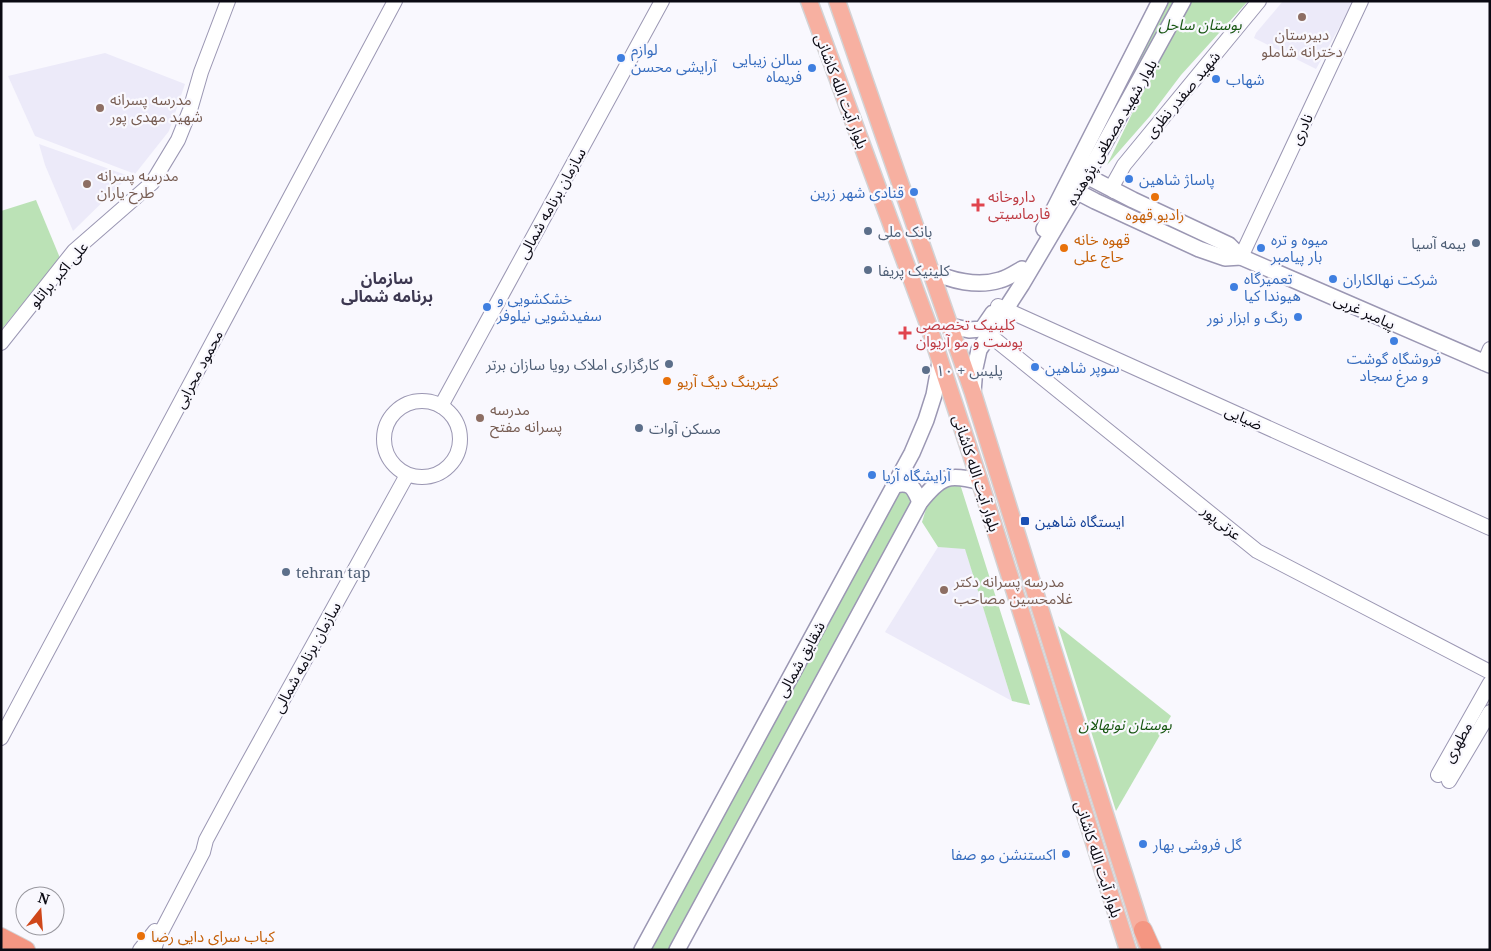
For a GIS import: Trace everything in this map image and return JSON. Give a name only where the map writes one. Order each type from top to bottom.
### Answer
[{"type":"highway","points":[[1143,930],[1150,950]]},
{"type":"highway","points":[[1,937],[26,950]]},
{"type":"main road","name":"بلوار آیت الله کاشانی","points":[[809,1],[910,273],[940,362],[980,482],[1128,950]]},
{"type":"main road","name":"بلوار آیت الله کاشانی","points":[[838,1],[973,394],[1143,930]]},
{"type":"main road","name":"بلوار شهید مصطفی پژوهنده","points":[[973,394],[974,368],[986,332],[1072,189],[1160,1]]},
{"type":"main road","name":"بلوار شهید مصطفی پژوهنده","points":[[1080,173],[1126,108],[1183,1]]},
{"type":"main road","points":[[819,29],[828,38],[833,39],[842,32],[845,21]]},
{"type":"main road","points":[[840,88],[847,70],[858,72],[864,78]]},
{"type":"main road","name":"پیامبر غربی","points":[[1080,173],[1230,244],[1241,257]]},
{"type":"main road","name":"بلوار شهید مصطفی پژوهنده","points":[[1001,308],[1022,269],[1072,189]]},
{"type":"main road","name":"پیامبر غربی","points":[[1072,189],[1199,249],[1225,258],[1241,257],[1488,359]]},
{"type":"main road","points":[[930,270],[940,276],[956,281],[979,282],[1000,280],[1022,269]]},
{"type":"main road","points":[[950,326],[986,332]]},
{"type":"main road","name":"شقایق شمالی","points":[[642,950],[912,453],[934,395],[940,362]]},
{"type":"main road","name":"شقایق شمالی","points":[[677,950],[920,502],[933,486],[953,476],[980,482]]},
{"type":"main road","points":[[895,485],[903,483],[910,485],[916,492],[920,502]]},
{"type":"street","name":"علی اکبر براتلو","points":[[1,343],[74,250],[152,183],[178,140],[228,1]]},
{"type":"street","name":"محمود محرابی","points":[[1,738],[395,1]]},
{"type":"street","name":"سازمان برنامه شمالی","points":[[441,406],[662,1]]},
{"type":"street","name":"شهید صفدر نظری","points":[[1114,190],[1114,183],[1124,165],[1259,1]]},
{"type":"street","name":"نادری","points":[[1241,257],[1361,1]]},
{"type":"street","name":"ضیایی","points":[[1001,308],[1490,528]]},
{"type":"street","name":"عزتی‌پور","points":[[986,332],[1257,551],[1490,672]]},
{"type":"street","points":[[417,401],[430,401],[441,406],[457,422],[460,445],[456,456],[450,466],[441,473],[430,477],[418,478],[407,475],[394,466],[385,452],[384,430],[388,420],[395,411],[406,404],[417,401]]},
{"type":"street","name":"سازمان برنامه شمالی","points":[[206,840],[295,675],[407,475]]},
{"type":"street","name":"مطهری","points":[[1490,683],[1444,778],[1490,712]]},
{"type":"street","points":[[140,950],[151,938],[200,844],[206,840]]},
{"type":"street","points":[[154,950],[157,940],[203,852],[206,840]]},
{"type":"shaded area","points":[[1283,1],[1354,1],[1316,69],[1254,38],[1256,33]]},
{"type":"shaded area","name":"مدرسه پسرانه شهید مهدی پور","points":[[105,53],[185,84],[169,131],[135,174],[35,136],[8,76]]},
{"type":"shaded area","name":"مدرسه پسرانه طرح یاران","points":[[39,144],[129,176],[73,231],[45,165]]},
{"type":"shaded area","name":"مدرسه پسرانه دکتر غلامحسین مصاحب","points":[[938,547],[965,548],[1012,701],[885,632]]},
{"type":"green space","points":[[1168,1],[1177,1],[1097,147],[1092,140]]},
{"type":"green space","name":"بوستان ساحل","points":[[1189,1],[1248,1],[1181,75],[1150,116],[1107,165],[1168,40]]},
{"type":"green space","points":[[36,200],[60,258],[1,330],[1,211]]},
{"type":"green space","points":[[960,484],[1030,705],[1012,701],[965,549],[938,547],[922,522],[930,496],[940,487]]},
{"type":"green space","points":[[898,488],[907,488],[913,500],[909,510],[671,950],[648,950]]},
{"type":"green space","name":"بوستان نونهالان","points":[[1058,626],[1171,716],[1116,811]]},
{"type":"place","name":"دبیرستان دخترانه شاملو","points":[[1302,17]]},
{"type":"place","name":"لوازم آرایشی محسن","points":[[621,58]]},
{"type":"place","name":"سالن زیبایی فریماه","points":[[812,68]]},
{"type":"place","name":"شهاب","points":[[1216,79]]},
{"type":"place","name":"مدرسه پسرانه شهید مهدی پور","points":[[100,108]]},
{"type":"place","name":"پاساژ شاهین","points":[[1129,179]]},
{"type":"place","name":"مدرسه پسرانه طرح یاران","points":[[87,184]]},
{"type":"place","name":"قنادی شهر زرین","points":[[914,192]]},
{"type":"place","name":"رادیو قهوه","points":[[1155,197]]},
{"type":"place","name":"داروخانه فارماسیتی","points":[[978,205]]},
{"type":"place","name":"بانک ملی","points":[[868,231]]},
{"type":"place","name":"بیمه آسیا","points":[[1476,243]]},
{"type":"place","name":"قهوه خانه حاج علی","points":[[1064,248]]},
{"type":"place","name":"میوه و تره بار پیامبر","points":[[1261,248]]},
{"type":"place","name":"کلینیک پریفا","points":[[868,270]]},
{"type":"place","name":"شرکت نهالکاران","points":[[1333,279]]},
{"type":"place","name":"تعمیرگاه هیوندا کیا","points":[[1234,287]]},
{"type":"place","name":"خشکشویی و سفیدشویی نیلوفر","points":[[487,307]]},
{"type":"place","name":"رنگ و ابزار نور","points":[[1298,317]]},
{"type":"place","name":"کلینیک تخصصی پوست و مو آریوان","points":[[905,333]]},
{"type":"place","name":"فروشگاه گوشت و مرغ سجاد","points":[[1394,341]]},
{"type":"place","name":"کارگزاری املاک رویا سازان برتر","points":[[669,364]]},
{"type":"place","name":"سوپر شاهین","points":[[1035,367]]},
{"type":"place","name":"پلیس + ۱۰","points":[[926,370]]},
{"type":"place","name":"کیترینگ دیگ آریو","points":[[667,381]]},
{"type":"place","name":"مدرسه پسرانه مفتح","points":[[480,418]]},
{"type":"place","name":"مسکن آوات","points":[[639,428]]},
{"type":"place","name":"آرایشگاه آریا","points":[[872,475]]},
{"type":"place","name":"ایستگاه شاهین","points":[[1025,521]]},
{"type":"place","name":"tehran tap","points":[[286,572]]},
{"type":"place","name":"مدرسه پسرانه دکتر غلامحسین مصاحب","points":[[944,590]]},
{"type":"place","name":"گل فروشی بهار","points":[[1143,844]]},
{"type":"place","name":"اکستنشن مو صفا","points":[[1066,854]]},
{"type":"place","name":"کباب سرای دایی رضا","points":[[141,936]]},
{"type":"district","name":"سازمان برنامه شمالی","points":[[387,287]]}]
